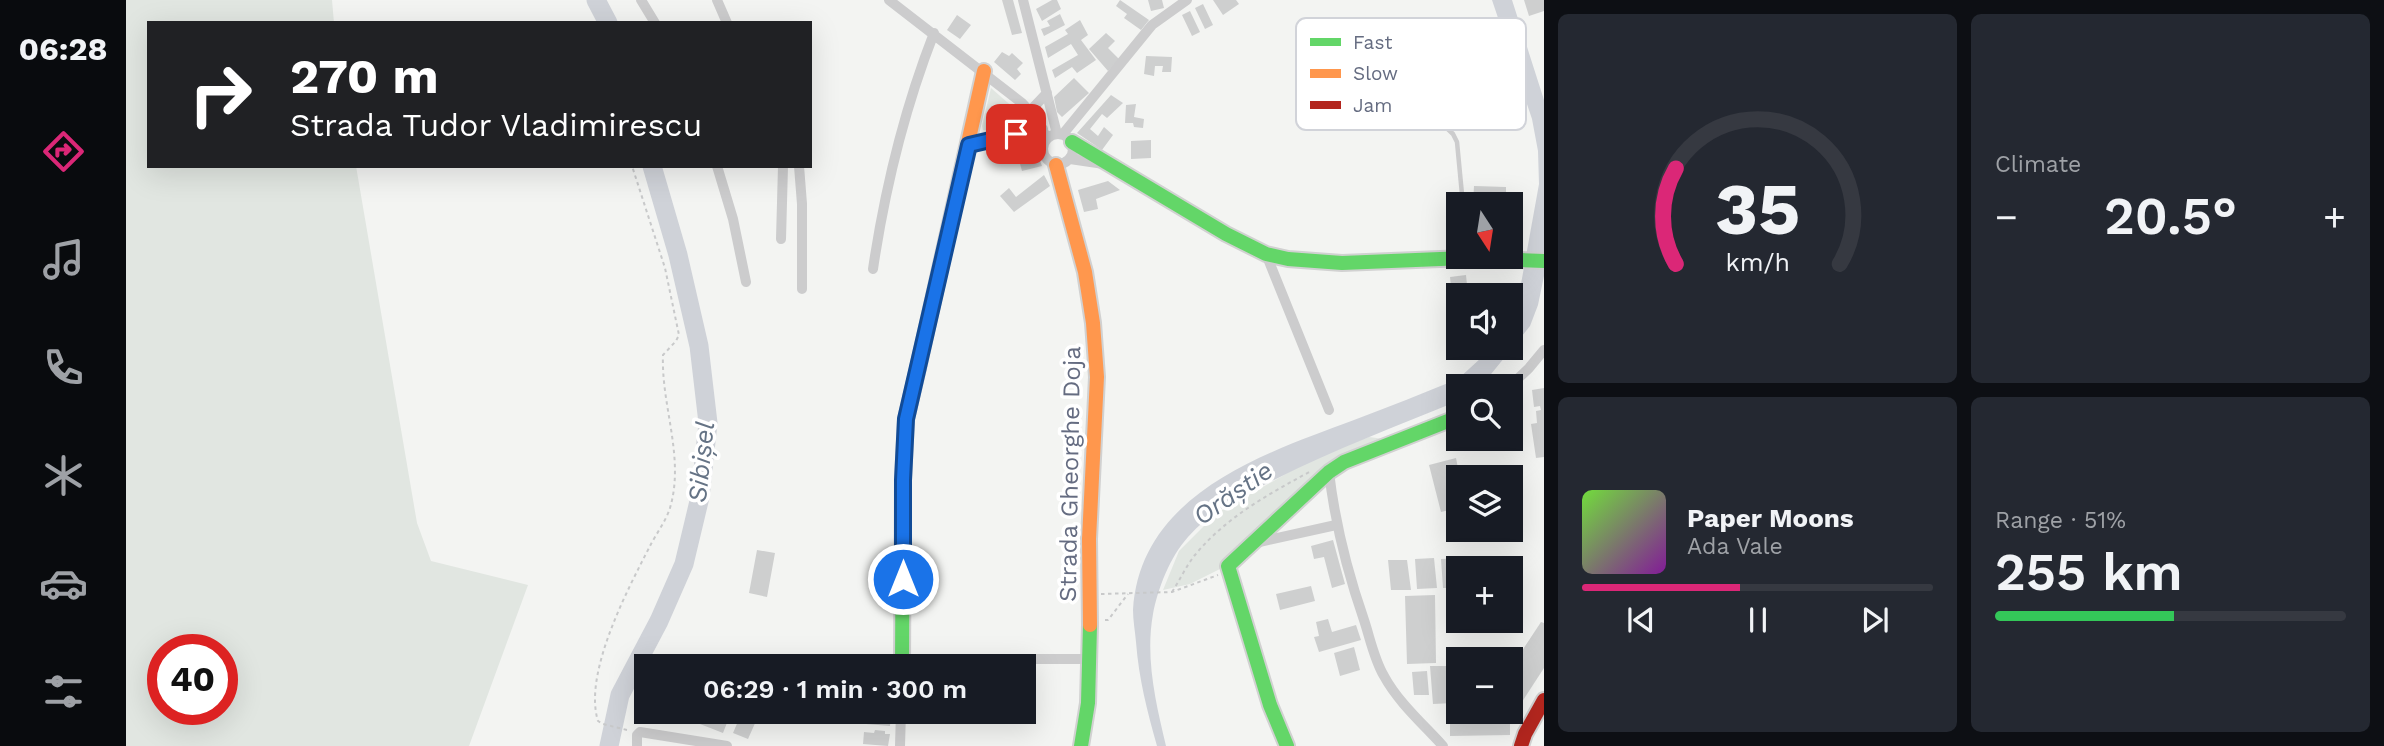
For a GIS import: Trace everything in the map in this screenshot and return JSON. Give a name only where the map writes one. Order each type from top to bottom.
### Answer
[{"type":"street","points":[[641,0],[654,21]]},
{"type":"street","points":[[717,0],[726,21]]},
{"type":"street","points":[[889,0],[984,71],[1056,135],[1073,151],[1063,162]]},
{"type":"street","points":[[1023,0],[1056,135]]},
{"type":"street","points":[[1107,165],[1047,160],[1042,151],[1152,25],[1186,0]]},
{"type":"street","points":[[873,269],[880,220],[898,140],[918,72],[934,33]]},
{"type":"street","points":[[902,654],[906,419],[984,71]]},
{"type":"street","points":[[1030,111],[1047,93]]},
{"type":"street","points":[[969,145],[1056,135],[1226,234],[1266,254],[1288,259],[1342,263],[1446,259]]},
{"type":"street","name":"Strada Gheorghe Doja","points":[[1063,162],[1085,272],[1096,351],[1096,405],[1089,515],[1091,659],[1081,746]]},
{"type":"street","points":[[718,168],[733,219],[746,282]]},
{"type":"street","points":[[781,239],[783,168]]},
{"type":"street","points":[[799,168],[802,289]]},
{"type":"street","points":[[1266,254],[1329,410]]},
{"type":"street","points":[[1523,260],[1544,261]]},
{"type":"street","points":[[1523,374],[1544,350]]},
{"type":"street","points":[[1287,746],[1265,692],[1228,566],[1329,472],[1344,462],[1446,422]]},
{"type":"street","points":[[1329,472],[1336,525],[1349,575],[1384,677],[1443,746]]},
{"type":"street","points":[[1251,544],[1336,525]]},
{"type":"street","points":[[1036,660],[1091,659]]},
{"type":"street","points":[[1521,746],[1544,700]]},
{"type":"street","points":[[900,746],[901,724]]},
{"type":"street","points":[[637,746],[637,735],[645,733],[727,746]]},
{"type":"lane","points":[[1449,130],[1457,142],[1462,192]]},
{"type":"path","points":[[631,731],[598,721],[596,715],[600,665],[607,638],[669,510],[676,471],[663,355],[679,335],[665,268],[633,168]]},
{"type":"path","points":[[1172,592],[1194,556],[1216,532],[1254,503],[1312,470]]},
{"type":"path","points":[[1090,594],[1172,592],[1216,577],[1228,566]]},
{"type":"path","points":[[1091,622],[1108,620],[1131,593]]},
{"type":"shaded area","points":[[126,0],[332,0],[334,21],[147,21],[147,168],[356,168],[417,523],[431,561],[528,585],[469,746],[126,746]]},
{"type":"shaded area","points":[[991,88],[1015,109],[1020,121],[992,130],[983,130]]},
{"type":"shaded area","points":[[1369,437],[1384,439],[1318,477],[1220,569],[1190,584],[1163,590],[1179,551],[1217,513],[1323,453]]},
{"type":"water","points":[[1492,0],[1512,0],[1518,18],[1498,18]]},
{"type":"water","points":[[1526,44],[1544,100],[1544,276],[1538,305],[1530,326],[1523,335],[1521,283],[1539,184],[1538,151],[1526,101]]},
{"type":"water","points":[[1479,360],[1502,360],[1491,374],[1463,374]]},
{"type":"water","name":"Orăștie","points":[[1446,384],[1446,406],[1343,448],[1252,491],[1197,527],[1176,554],[1158,594],[1151,631],[1155,697],[1166,746],[1157,746],[1141,682],[1133,610],[1141,570],[1158,536],[1182,508],[1212,484],[1246,464]]},
{"type":"building","points":[[1002,0],[1013,0],[1022,33],[1012,35]]},
{"type":"building","points":[[1057,0],[1061,9],[1042,21],[1036,9]]},
{"type":"building","points":[[1120,0],[1149,20],[1141,30],[1124,18],[1127,14],[1116,6]]},
{"type":"building","points":[[1148,0],[1162,0],[1164,8],[1151,11]]},
{"type":"building","points":[[1213,0],[1236,0],[1239,4],[1223,15]]},
{"type":"building","points":[[1524,0],[1544,0],[1544,11],[1529,16]]},
{"type":"building","points":[[1203,4],[1213,25],[1205,29],[1195,8]]},
{"type":"building","points":[[1190,11],[1200,32],[1192,36],[1182,15]]},
{"type":"building","points":[[1060,14],[1065,25],[1044,36],[1041,29],[1050,26],[1047,21]]},
{"type":"building","points":[[957,15],[971,25],[960,39],[947,30]]},
{"type":"building","points":[[1080,20],[1088,35],[1081,40],[1096,60],[1077,73],[1072,67],[1055,78],[1052,70],[1078,55],[1071,44],[1048,58],[1045,47],[1068,34],[1065,30]]},
{"type":"building","points":[[1106,33],[1115,41],[1108,48],[1119,59],[1108,71],[1089,49]]},
{"type":"building","points":[[1002,52],[1009,56],[1012,53],[1023,63],[1017,69],[1021,74],[1015,80],[994,62]]},
{"type":"building","points":[[1146,56],[1172,57],[1171,72],[1162,72],[1163,66],[1155,66],[1154,76],[1144,74]]},
{"type":"building","points":[[1074,78],[1089,93],[1062,117],[1057,112],[1054,97]]},
{"type":"building","points":[[1111,95],[1123,103],[1107,118],[1102,114],[1090,129],[1098,136],[1104,127],[1113,135],[1102,150],[1077,133]]},
{"type":"building","points":[[1136,104],[1134,117],[1144,119],[1143,128],[1134,127],[1133,123],[1125,123],[1126,105]]},
{"type":"building","points":[[1151,140],[1151,158],[1131,159],[1131,141]]},
{"type":"building","points":[[1028,144],[1035,147],[1042,166],[1022,171],[1019,160],[1010,162],[1008,150]]},
{"type":"building","points":[[1044,175],[1050,186],[1014,212],[1000,196],[1009,188],[1016,197]]},
{"type":"building","points":[[1108,181],[1120,190],[1096,199],[1098,209],[1084,212],[1078,190]]},
{"type":"building","points":[[1474,186],[1506,187],[1506,192],[1474,192]]},
{"type":"building","points":[[1466,275],[1467,283],[1451,283],[1450,277]]},
{"type":"building","points":[[1544,388],[1544,457],[1536,458],[1531,424],[1537,423],[1536,411],[1541,410],[1540,406],[1534,407],[1532,390]]},
{"type":"building","points":[[1456,458],[1457,465],[1446,465],[1446,511],[1441,512],[1429,465]]},
{"type":"building","points":[[1333,540],[1345,584],[1332,588],[1324,557],[1314,559],[1311,546]]},
{"type":"building","points":[[757,550],[775,553],[767,597],[749,593]]},
{"type":"building","points":[[1434,558],[1437,588],[1417,589],[1415,559]]},
{"type":"building","points":[[1441,559],[1446,559],[1446,588],[1443,588]]},
{"type":"building","points":[[1388,560],[1407,560],[1411,590],[1391,590]]},
{"type":"building","points":[[1311,586],[1315,601],[1280,610],[1276,594]]},
{"type":"building","points":[[1435,595],[1436,663],[1407,664],[1405,596]]},
{"type":"building","points":[[1328,619],[1332,632],[1356,625],[1361,640],[1319,652],[1314,637],[1319,636],[1316,622]]},
{"type":"building","points":[[1541,622],[1544,623],[1544,668],[1523,700],[1523,649]]},
{"type":"building","points":[[1354,647],[1360,670],[1340,676],[1334,653]]},
{"type":"building","points":[[1430,666],[1446,666],[1446,703],[1433,704]]},
{"type":"building","points":[[1427,671],[1429,695],[1414,695],[1412,672]]},
{"type":"building","points":[[700,724],[726,724],[723,733]]},
{"type":"building","points":[[737,724],[755,724],[748,739],[733,733]]},
{"type":"building","points":[[1450,724],[1510,724],[1510,735],[1450,736]]},
{"type":"building","points":[[875,730],[890,734],[888,746],[863,744],[864,732],[874,733]]},
{"type":"waterway","name":"Sibișel","points":[[596,0],[607,21]]},
{"type":"waterway","name":"Sibișel","points":[[609,746],[620,695],[659,621],[684,564],[700,497],[708,423],[699,346],[678,255],[653,168]]},
{"type":"traffic: fast","points":[[1072,142],[1226,234],[1266,254],[1288,259],[1342,263],[1465,258],[1544,261]]},
{"type":"traffic: fast","points":[[902,654],[906,419],[918,368]]},
{"type":"traffic: fast","points":[[1287,746],[1270,705],[1228,566],[1329,472],[1344,462],[1446,422]]},
{"type":"traffic: fast","points":[[1081,746],[1088,703],[1090,625]]},
{"type":"traffic: slow","points":[[918,368],[984,71]]},
{"type":"traffic: slow","points":[[1056,165],[1085,272],[1093,323],[1097,377],[1089,539],[1090,625]]},
{"type":"traffic: jam","points":[[1521,746],[1544,700]]},
{"type":"route","points":[[903,579],[906,419],[969,145],[1016,134]]}]
